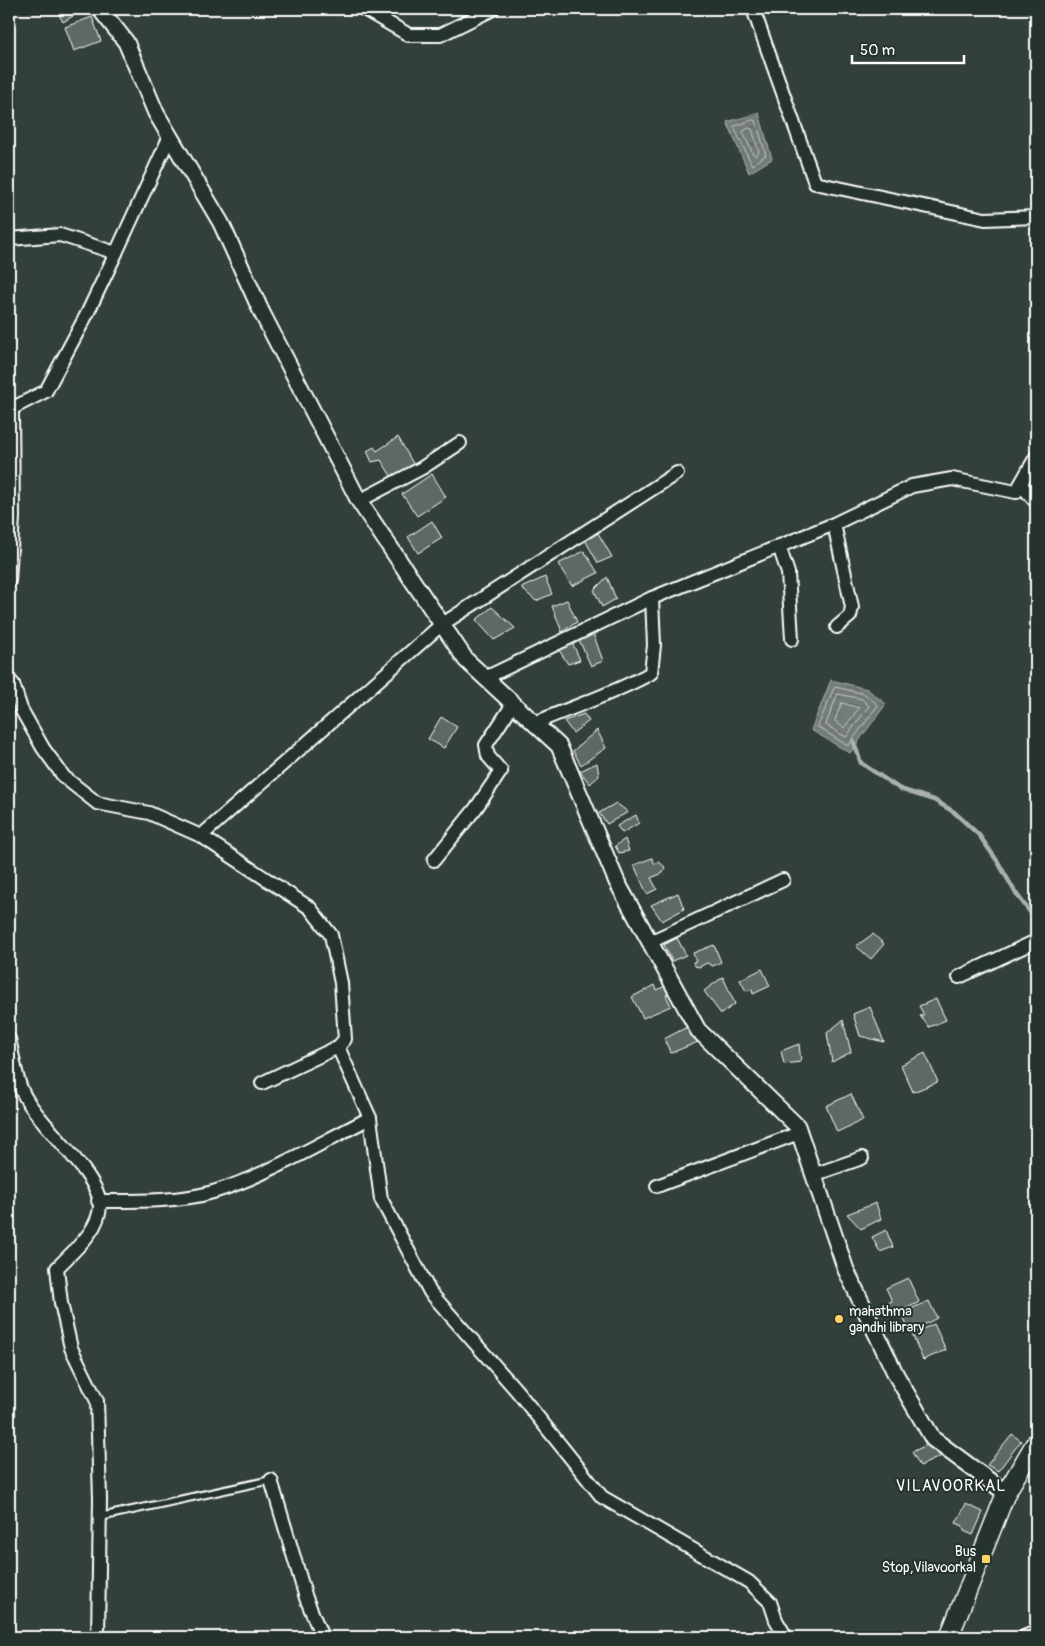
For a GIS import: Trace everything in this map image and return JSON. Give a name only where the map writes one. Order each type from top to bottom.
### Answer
[{"type":"main road","points":[[949,1637],[1006,1493],[1036,1442]]},
{"type":"street","points":[[100,9],[126,42],[156,113],[221,223],[262,313],[359,502],[466,660],[559,746],[616,882],[698,1030],[797,1126],[846,1270],[896,1375],[933,1439],[1006,1493]]},
{"type":"street","points":[[364,9],[409,35],[440,36],[492,9]]},
{"type":"street","points":[[753,9],[814,183],[985,218],[1036,217]]},
{"type":"street","points":[[9,580],[13,517],[10,409],[46,391],[87,314],[170,136]]},
{"type":"street","points":[[9,239],[60,235],[116,253]]},
{"type":"street","points":[[359,502],[422,468],[460,444]]},
{"type":"street","points":[[485,678],[652,598],[834,524],[912,486],[952,478],[1016,492],[1036,457]]},
{"type":"street","points":[[201,836],[441,625],[677,473]]},
{"type":"street","points":[[1021,485],[1036,502]]},
{"type":"street","points":[[834,524],[852,606],[850,616],[836,627]]},
{"type":"street","points":[[779,546],[788,573],[792,639]]},
{"type":"street","points":[[535,723],[582,703],[621,690],[651,674],[654,645],[652,598]]},
{"type":"street","points":[[9,680],[13,684],[21,709],[43,748],[64,777],[97,803],[149,813],[201,836],[310,908],[331,935],[341,983],[345,1039],[338,1047],[262,1083]]},
{"type":"street","points":[[434,860],[471,816],[501,771],[488,756],[486,745],[513,704]]},
{"type":"street","points":[[650,942],[783,880]]},
{"type":"street","points":[[959,977],[1036,940]]},
{"type":"street","points":[[9,1039],[22,1091],[50,1132],[88,1174],[100,1205],[93,1229],[57,1268],[61,1303],[71,1348],[97,1400],[100,1517],[98,1637]]},
{"type":"street","points":[[338,1047],[370,1118],[381,1199],[430,1292],[517,1391],[602,1497],[749,1582],[770,1602],[776,1620],[786,1637]]},
{"type":"street","points":[[98,1201],[168,1198],[212,1192],[255,1175],[370,1118]]},
{"type":"street","points":[[657,1186],[799,1133]]},
{"type":"street","points":[[813,1175],[862,1158]]},
{"type":"street","points":[[271,1480],[306,1598],[322,1637]]},
{"type":"street","points":[[1024,1637],[1036,1632]]},
{"type":"lane","points":[[100,1517],[271,1480]]},
{"type":"water","points":[[759,113],[772,159],[749,173],[727,122]]},
{"type":"water","points":[[831,680],[867,689],[886,704],[850,753],[811,730]]},
{"type":"building","points":[[56,9],[85,9],[63,22]]},
{"type":"building","points":[[397,9],[410,9],[407,15]]},
{"type":"building","points":[[92,17],[101,41],[74,51],[65,27]]},
{"type":"building","points":[[398,437],[415,467],[393,479],[381,460],[372,462],[367,451],[374,447],[377,451]]},
{"type":"building","points":[[432,474],[446,497],[417,516],[402,494]]},
{"type":"building","points":[[432,521],[442,538],[418,553],[408,537]]},
{"type":"building","points":[[598,533],[612,557],[598,563],[585,540]]},
{"type":"building","points":[[584,551],[598,573],[572,586],[558,564]]},
{"type":"building","points":[[545,577],[552,594],[536,601],[521,588]]},
{"type":"building","points":[[607,577],[616,599],[602,607],[594,590]]},
{"type":"building","points":[[567,600],[577,622],[562,632],[552,606]]},
{"type":"building","points":[[492,607],[515,628],[494,640],[476,620]]},
{"type":"building","points":[[593,633],[603,661],[591,666],[578,638]]},
{"type":"building","points":[[572,642],[580,660],[568,664],[559,650]]},
{"type":"building","points":[[584,714],[589,721],[573,733],[564,721]]},
{"type":"building","points":[[441,717],[457,727],[444,748],[428,739]]},
{"type":"building","points":[[597,730],[606,748],[581,765],[573,751]]},
{"type":"building","points":[[597,763],[599,776],[590,784],[580,771]]},
{"type":"building","points":[[616,803],[628,812],[607,824],[599,813]]},
{"type":"building","points":[[636,815],[639,823],[622,833],[617,826]]},
{"type":"building","points":[[625,839],[629,851],[619,853],[615,846]]},
{"type":"building","points":[[652,858],[655,864],[659,862],[665,867],[663,873],[651,878],[657,889],[647,894],[634,865]]},
{"type":"building","points":[[678,893],[684,909],[662,921],[651,905]]},
{"type":"building","points":[[873,934],[884,944],[871,959],[856,946]]},
{"type":"building","points":[[677,938],[686,955],[672,961],[664,945]]},
{"type":"building","points":[[714,945],[721,962],[713,966],[707,963],[699,967],[695,966],[693,962],[696,961],[693,953]]},
{"type":"building","points":[[762,969],[770,986],[753,994],[752,989],[746,991],[740,980]]},
{"type":"building","points":[[723,977],[735,1004],[721,1014],[704,991]]},
{"type":"building","points":[[655,985],[657,990],[665,986],[669,993],[666,995],[671,1006],[643,1018],[632,997]]},
{"type":"building","points":[[936,999],[946,1020],[929,1027],[920,1016],[924,1015],[919,1006]]},
{"type":"building","points":[[870,1007],[884,1042],[860,1036],[853,1014]]},
{"type":"building","points":[[843,1020],[851,1052],[832,1062],[827,1033]]},
{"type":"building","points":[[689,1026],[698,1042],[671,1053],[664,1039]]},
{"type":"building","points":[[799,1044],[801,1062],[784,1064],[781,1051]]},
{"type":"building","points":[[925,1053],[938,1082],[913,1092],[901,1065]]},
{"type":"building","points":[[851,1094],[863,1120],[837,1132],[826,1106]]},
{"type":"building","points":[[876,1203],[881,1219],[861,1229],[847,1214]]},
{"type":"building","points":[[886,1230],[893,1247],[880,1252],[872,1237]]},
{"type":"building","points":[[908,1278],[919,1302],[892,1316],[886,1304],[892,1301],[886,1288]]},
{"type":"building","points":[[929,1301],[937,1318],[910,1332],[901,1313]]},
{"type":"building","points":[[934,1324],[946,1350],[923,1360],[912,1334]]},
{"type":"building","points":[[1012,1434],[1021,1441],[998,1471],[987,1465]]},
{"type":"building","points":[[931,1443],[942,1456],[920,1466],[912,1452]]},
{"type":"building","points":[[966,1504],[983,1512],[973,1535],[964,1531],[963,1526],[956,1523]]},
{"type":"waterway","points":[[853,740],[861,763],[900,789],[934,800],[954,812],[979,835],[998,862],[1015,892],[1036,920]]},
{"type":"place","name":"mahathma gandhi library","points":[[839,1319]]},
{"type":"place","name":"Bus Stop,Vilavoorkal","points":[[986,1559]]},
{"type":"district","name":"VILAVOORKAL","points":[[951,1486]]}]
